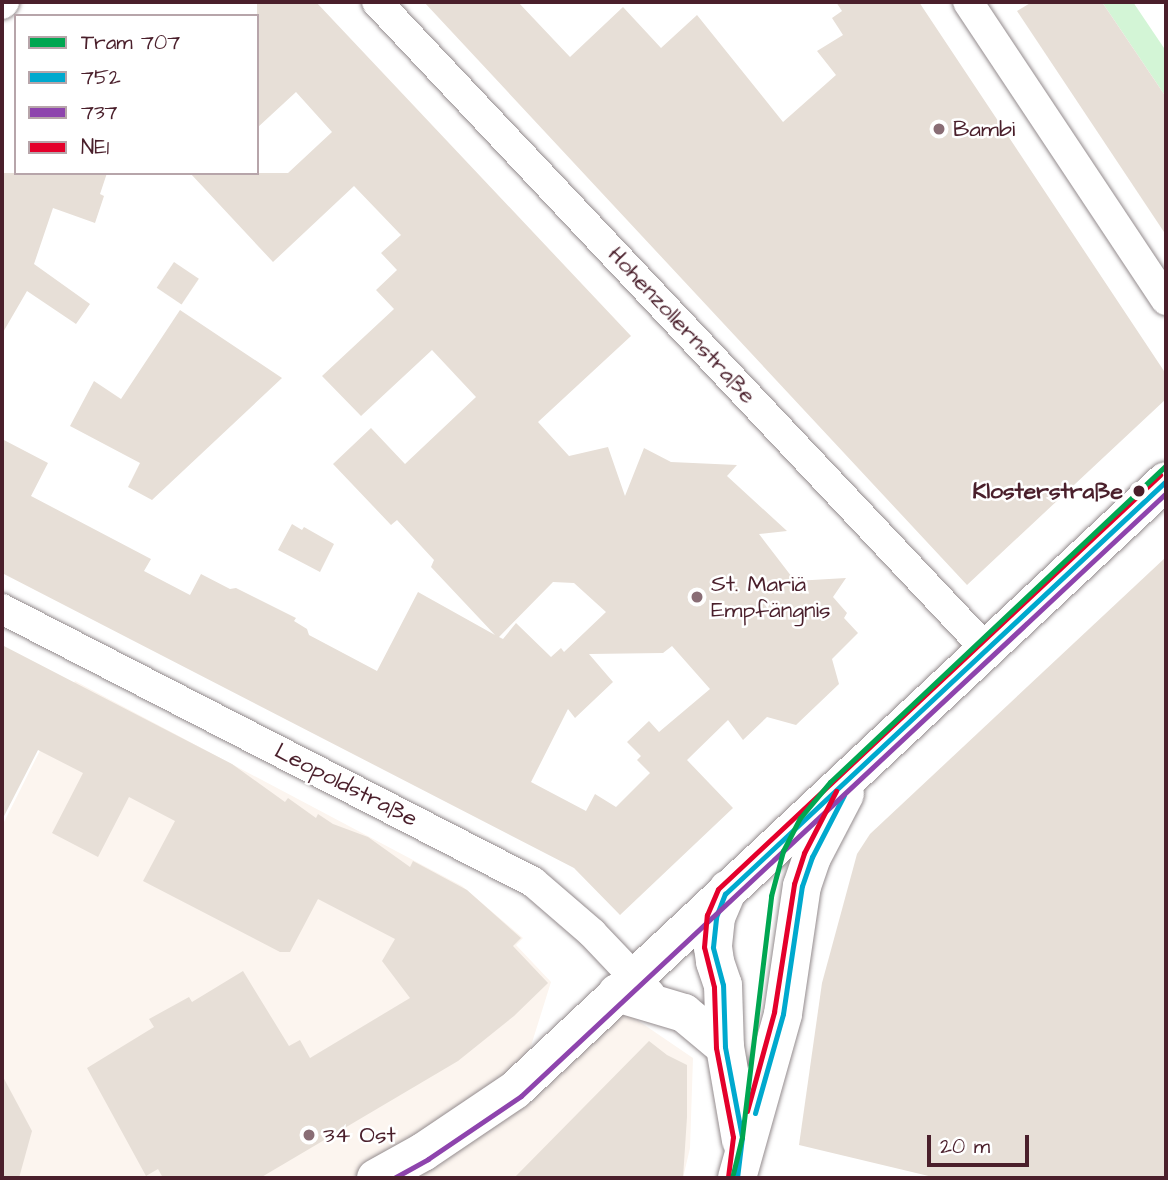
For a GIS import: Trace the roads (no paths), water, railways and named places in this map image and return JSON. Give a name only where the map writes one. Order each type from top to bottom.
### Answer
[{"type":"main road","points":[[376,1178],[423,1152],[516,1090],[731,885],[1166,481]]},
{"type":"main road","points":[[738,1175],[783,1014],[802,886],[818,844],[860,768]]},
{"type":"main road","points":[[731,885],[718,910],[713,937],[715,962],[723,985],[725,1046],[742,1137],[738,1175]]},
{"type":"main road","points":[[626,985],[660,1005],[690,1017],[725,1046]]},
{"type":"street","name":"Hohenzollernstraße","points":[[377,2],[986,649]]},
{"type":"street","points":[[968,2],[1017,71],[1166,300]]},
{"type":"street","name":"Leopoldstraße","points":[[2,609],[533,882],[559,901],[626,985]]},
{"type":"tram line","name":"707","points":[[732,1178],[742,1137],[771,896],[783,851],[800,818],[830,782],[1166,465]]},
{"type":"place","name":"Bambi","points":[[939,129]]},
{"type":"place","name":"Klosterstraße","points":[[1139,491]]},
{"type":"place","name":"St. Mariä Empfängnis","points":[[697,597]]},
{"type":"place","name":"34 Ost","points":[[309,1135]]}]
